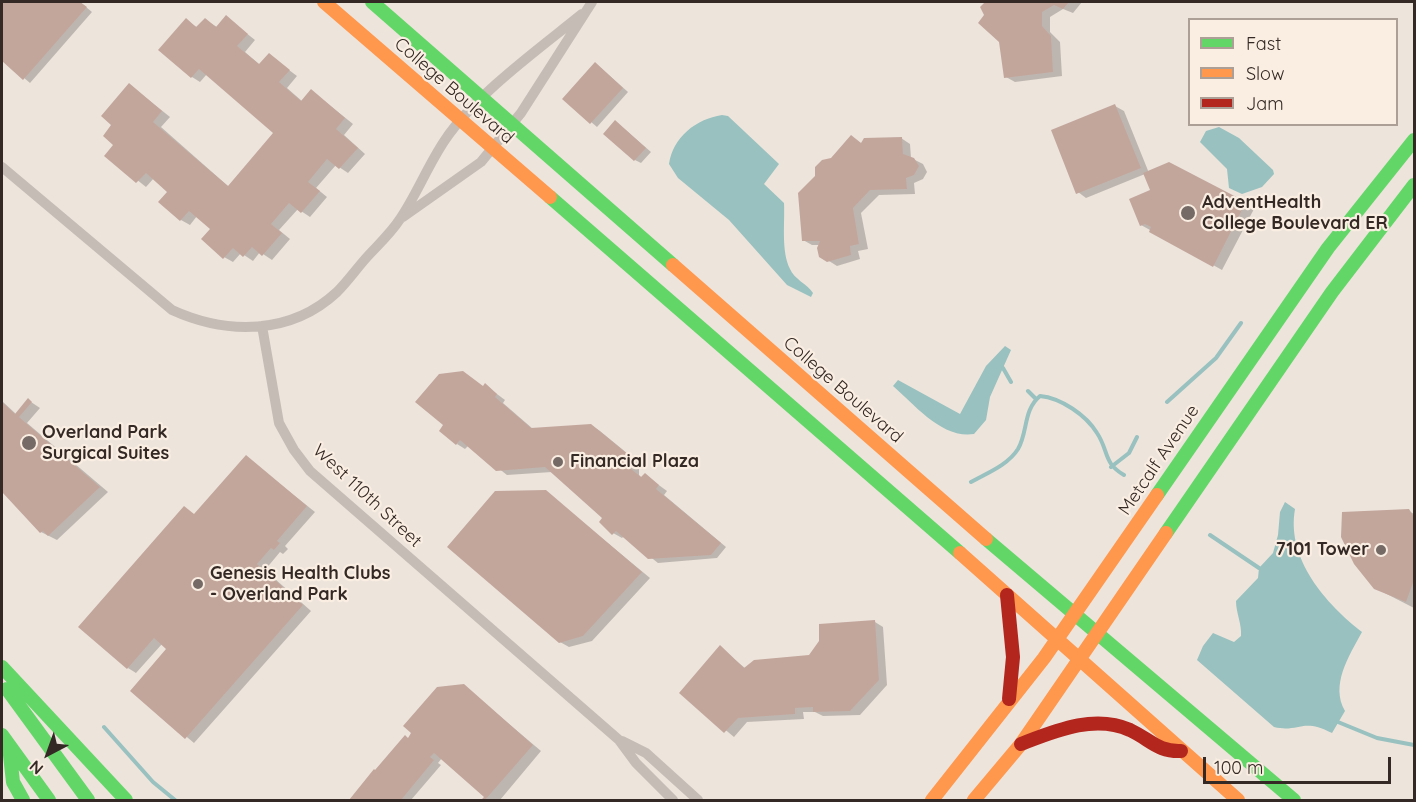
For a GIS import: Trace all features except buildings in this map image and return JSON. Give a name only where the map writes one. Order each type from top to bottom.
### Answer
[{"type":"main road","name":"College Boulevard","points":[[324,2],[1058,638],[1238,801]]},
{"type":"main road","name":"College Boulevard","points":[[372,2],[1074,615],[1294,801]]},
{"type":"main road","name":"Metcalf Avenue","points":[[932,801],[1058,638],[1284,308],[1364,201],[1414,140]]},
{"type":"main road","points":[[974,801],[1021,744],[1339,282],[1414,185]]},
{"type":"main road","points":[[1007,595],[1013,657],[1009,700]]},
{"type":"main road","points":[[2,668],[126,801]]},
{"type":"main road","points":[[2,681],[88,801]]},
{"type":"main road","points":[[1021,744],[1069,727],[1097,723],[1130,729],[1144,735],[1165,752],[1181,751]]},
{"type":"main road","points":[[5,739],[13,782],[23,801]]},
{"type":"main road","points":[[5,739],[49,801]]},
{"type":"street","points":[[2,167],[171,310],[195,321],[219,327],[246,329],[285,322],[327,300],[400,219],[481,162],[521,113],[582,14],[592,2]]},
{"type":"street","points":[[400,219],[445,138],[483,98],[582,14]]},
{"type":"street","name":"West 110th Street","points":[[262,326],[279,423],[294,450],[310,471],[619,740],[636,763],[673,801]]},
{"type":"street","name":"West 110th Street","points":[[619,740],[646,753],[698,801]]},
{"type":"water","points":[[722,115],[728,116],[779,164],[764,184],[784,203],[784,245],[787,262],[794,276],[813,293],[811,297],[787,285],[729,220],[678,178],[669,164],[675,146],[687,131],[703,121]]},
{"type":"water","points":[[1219,127],[1239,138],[1273,170],[1274,174],[1262,187],[1242,194],[1229,188],[1227,169],[1200,142],[1206,131]]},
{"type":"water","points":[[1005,346],[1011,350],[990,397],[986,420],[974,434],[962,434],[940,426],[893,386],[898,380],[960,414],[986,366]]},
{"type":"water","points":[[1285,502],[1295,509],[1294,527],[1297,545],[1312,579],[1335,608],[1362,632],[1340,681],[1341,701],[1345,711],[1332,733],[1314,726],[1274,727],[1197,660],[1203,646],[1213,633],[1234,642],[1241,636],[1236,601],[1258,578],[1259,568],[1273,553],[1278,535],[1280,512]]},
{"type":"waterway","points":[[1167,402],[1216,358],[1241,323]]},
{"type":"waterway","points":[[1003,368],[1011,382]]},
{"type":"waterway","points":[[1028,391],[1036,399]]},
{"type":"waterway","points":[[971,482],[997,468],[1014,455],[1021,442],[1028,414],[1040,396],[1048,397],[1072,408],[1086,420],[1101,439],[1109,461],[1124,475]]},
{"type":"waterway","points":[[1111,467],[1129,453],[1137,437]]},
{"type":"waterway","points":[[1210,535],[1259,568]]},
{"type":"waterway","points":[[1338,722],[1377,738],[1414,745]]},
{"type":"waterway","points":[[104,727],[153,782],[175,800]]},
{"type":"traffic: fast","points":[[372,2],[673,265]]},
{"type":"traffic: fast","points":[[1157,495],[1328,248],[1414,140]]},
{"type":"traffic: fast","points":[[1166,533],[1332,292],[1414,185]]},
{"type":"traffic: fast","points":[[550,197],[960,553]]},
{"type":"traffic: fast","points":[[986,539],[1294,800]]},
{"type":"traffic: fast","points":[[2,667],[126,800]]},
{"type":"traffic: fast","points":[[7,689],[88,800]]},
{"type":"traffic: fast","points":[[2,735],[49,800]]},
{"type":"traffic: fast","points":[[9,746],[13,782],[23,800]]},
{"type":"traffic: slow","points":[[324,2],[550,197]]},
{"type":"traffic: slow","points":[[673,265],[986,539]]},
{"type":"traffic: slow","points":[[932,800],[1044,658],[1157,495]]},
{"type":"traffic: slow","points":[[974,800],[1021,744],[1166,533]]},
{"type":"traffic: slow","points":[[960,553],[1238,800]]},
{"type":"traffic: jam","points":[[1007,595],[1013,657],[1009,699]]},
{"type":"traffic: jam","points":[[1021,744],[1075,726],[1103,724],[1116,725],[1130,730],[1166,750],[1181,751]]},
{"type":"place","name":"AdventHealth College Boulevard ER","points":[[1188,213]]},
{"type":"place","name":"Overland Park Surgical Suites","points":[[29,443]]},
{"type":"place","name":"Financial Plaza","points":[[558,462]]},
{"type":"place","name":"7101 Tower","points":[[1381,550]]},
{"type":"place","name":"Genesis Health Clubs - Overland Park","points":[[198,584]]}]
